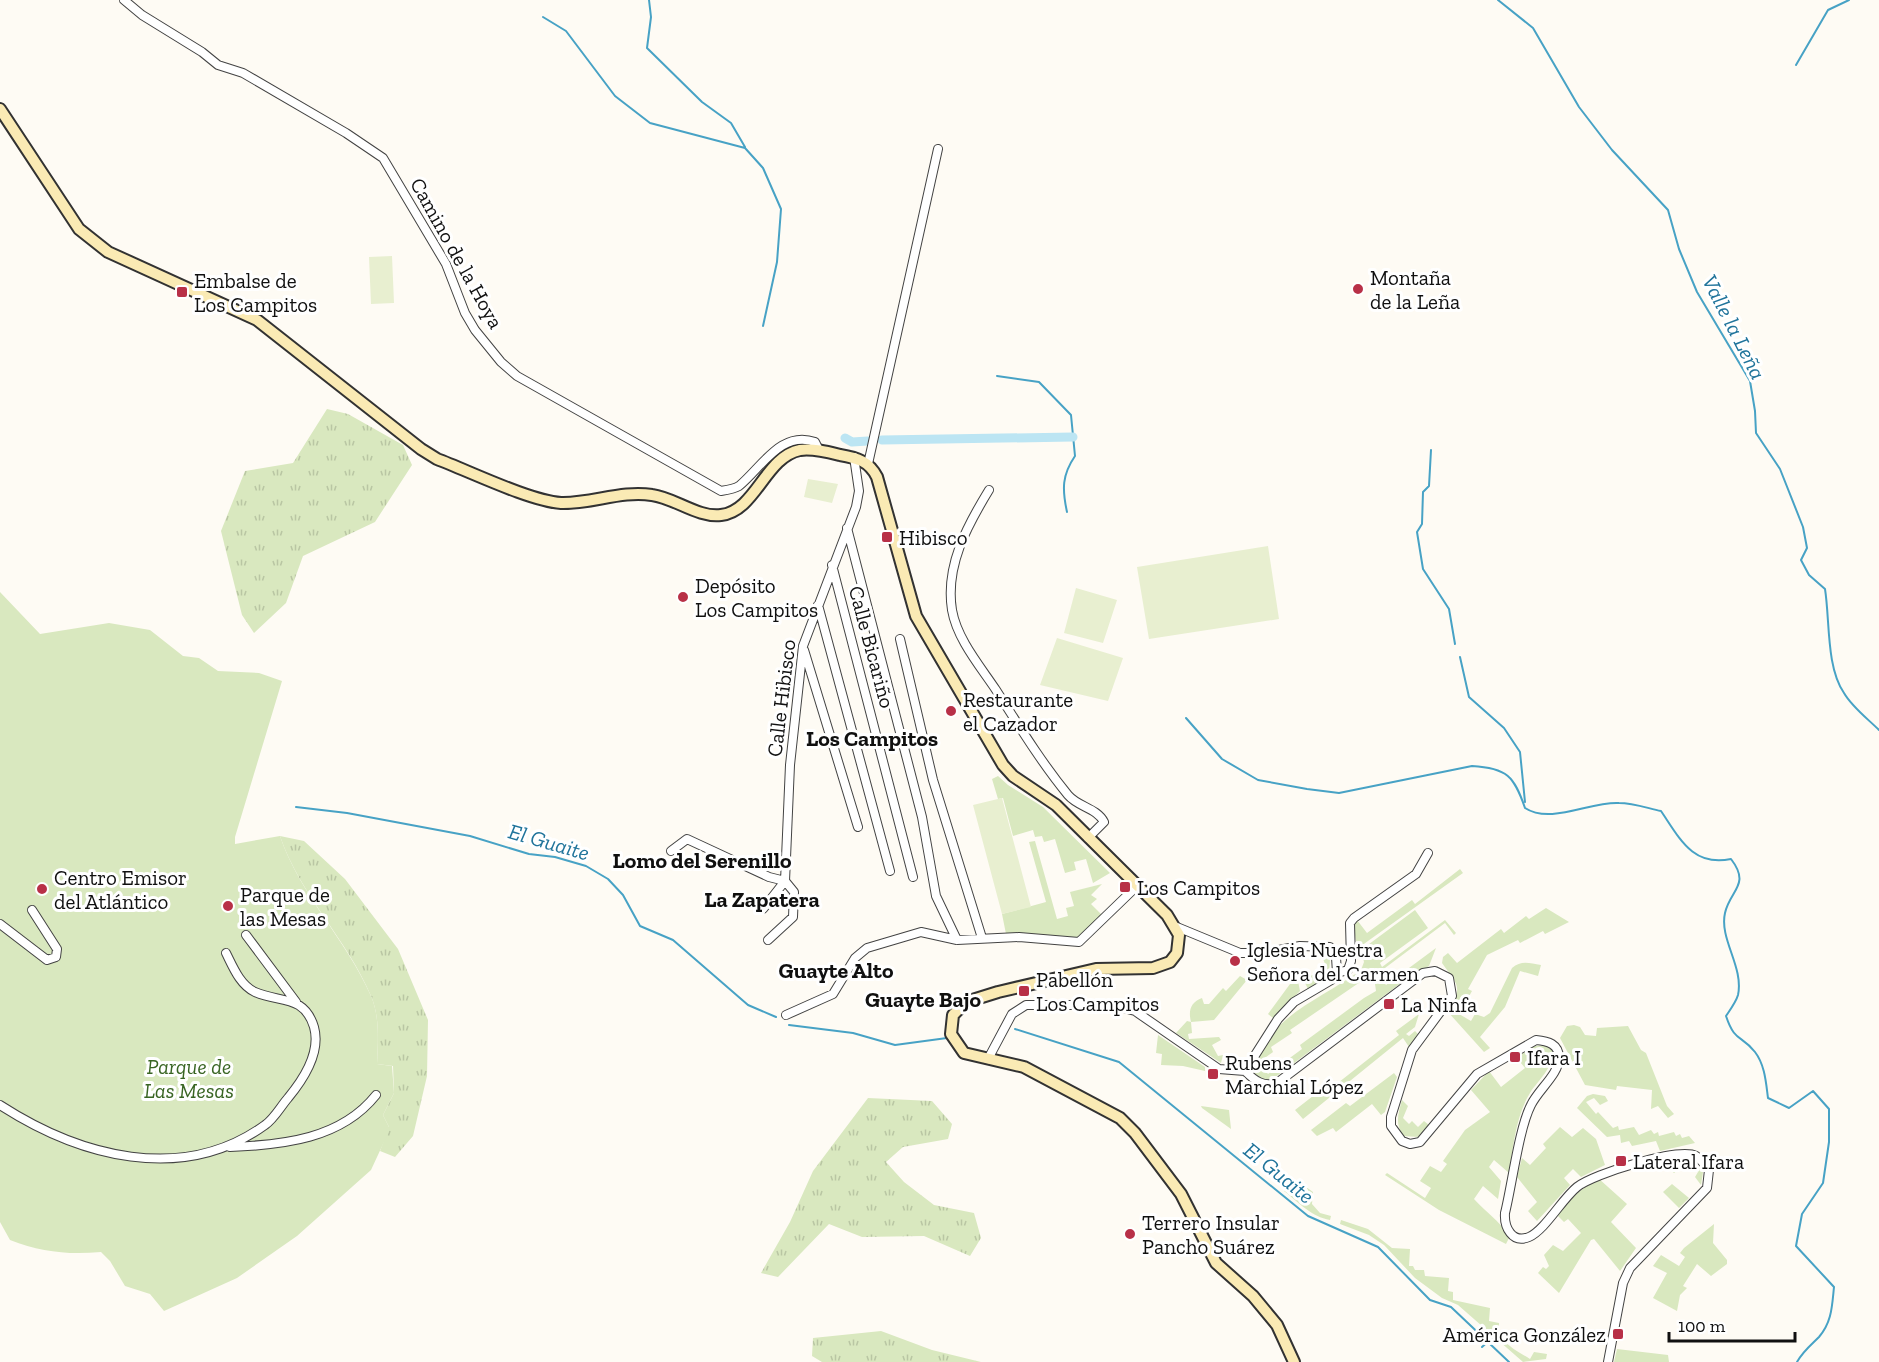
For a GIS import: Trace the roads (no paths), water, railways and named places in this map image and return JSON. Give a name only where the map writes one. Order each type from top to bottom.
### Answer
[{"type":"main road","points":[[0,109],[79,230],[90,240],[108,252],[257,320],[421,449],[437,459],[544,500],[563,503],[634,494],[652,495],[708,514],[722,515],[737,509],[783,458],[801,450],[819,450],[854,457],[868,464],[877,477],[916,616],[1003,765],[1013,776],[1056,805],[1137,886],[1177,927],[1180,943],[1177,953],[1163,965],[1154,968],[1096,969],[998,992],[966,1002],[953,1015],[951,1034],[964,1053],[1023,1067],[1119,1118],[1134,1133],[1181,1194],[1216,1263],[1253,1296],[1277,1325],[1294,1362]]},
{"type":"street","name":"Camino de la Hoya","points":[[124,0],[218,65],[243,74],[261,84],[346,133],[383,158],[446,264],[465,313],[475,330],[501,363],[517,376],[721,492],[737,488],[774,450],[790,441],[806,438],[815,442],[819,450]]},
{"type":"street","points":[[868,464],[938,149]]},
{"type":"street","name":"Calle Hibisco","points":[[768,940],[792,917],[794,892],[785,880],[790,765],[803,646],[859,492],[854,457]]},
{"type":"street","points":[[989,490],[959,544],[952,586],[952,611],[965,642],[1036,752],[1070,798],[1101,816],[1104,822],[1088,838]]},
{"type":"street","points":[[847,528],[922,817],[936,896],[957,940]]},
{"type":"street","name":"Calle Bicariño","points":[[832,565],[913,877]]},
{"type":"street","points":[[817,604],[890,871]]},
{"type":"street","points":[[900,639],[933,780],[982,938]]},
{"type":"street","points":[[803,646],[858,827]]},
{"type":"street","points":[[671,851],[687,839],[769,877],[785,880],[763,909]]},
{"type":"street","points":[[1337,973],[1348,970],[1351,961],[1350,923],[1416,874],[1428,853]]},
{"type":"street","points":[[786,1015],[833,994],[855,958],[867,948],[921,932],[957,940],[982,938],[1079,942],[1137,886]]},
{"type":"street","points":[[0,924],[47,960],[56,957],[57,949],[32,910]]},
{"type":"street","points":[[1177,927],[1240,953],[1263,953],[1300,946],[1330,947],[1336,957],[1337,973],[1333,979],[1294,1002],[1248,1063],[1245,1071]]},
{"type":"street","points":[[229,1147],[267,1124],[300,1084],[315,1051],[315,1029],[309,1016],[246,935]]},
{"type":"street","points":[[226,953],[238,978],[255,992],[296,1002]]},
{"type":"street","points":[[988,1059],[1012,1014],[1026,1005],[1112,1005],[1135,1011],[1219,1068],[1245,1071],[1260,1084],[1268,1086],[1277,1083],[1423,973],[1435,971],[1449,978],[1452,996],[1412,1050],[1391,1117],[1391,1126],[1402,1141],[1410,1144],[1420,1142],[1477,1074],[1492,1064],[1536,1040],[1552,1043],[1558,1051],[1559,1060],[1556,1070],[1530,1107],[1527,1115],[1505,1213],[1505,1225],[1510,1234],[1521,1238],[1533,1235],[1577,1187],[1594,1176],[1685,1154],[1696,1156],[1709,1170],[1707,1188],[1630,1268],[1623,1283],[1608,1362]]},
{"type":"street","points":[[0,1105],[59,1138],[115,1155],[165,1160],[229,1147],[291,1142],[341,1126],[364,1111],[376,1095]]},
{"type":"waterway","points":[[649,0],[651,17],[647,48],[702,102],[731,123],[745,147]]},
{"type":"waterway","name":"Valle la Leña","points":[[1498,0],[1533,28],[1579,107],[1612,150],[1668,210],[1679,249],[1697,292],[1750,381],[1756,433],[1780,469],[1803,527],[1807,548],[1801,560],[1809,575],[1825,589],[1831,657],[1838,682],[1851,703],[1879,730]]},
{"type":"waterway","points":[[1796,65],[1828,10],[1849,0]]},
{"type":"waterway","points":[[543,17],[566,31],[615,96],[650,123],[745,148],[763,168],[781,209],[777,262],[763,326]]},
{"type":"waterway","points":[[997,376],[1039,382],[1071,415],[1075,456],[1064,482],[1067,512]]},
{"type":"waterway","points":[[882,440],[1073,437]]},
{"type":"waterway","points":[[845,438],[852,442],[868,441]]},
{"type":"waterway","points":[[1431,450],[1429,486],[1423,492],[1422,524],[1417,532],[1423,569],[1449,609],[1455,644]]},
{"type":"waterway","points":[[1460,657],[1469,697],[1504,728],[1520,752],[1525,802]]},
{"type":"waterway","points":[[1186,718],[1222,759],[1258,780],[1339,793],[1472,766],[1484,767],[1508,776],[1517,788],[1525,808]]},
{"type":"waterway","points":[[1525,808],[1535,813],[1547,814],[1619,803],[1661,811],[1681,841],[1697,855],[1707,859],[1731,859],[1737,868],[1739,881],[1725,913],[1724,923],[1739,985],[1737,998],[1726,1016],[1729,1025],[1735,1035],[1750,1046],[1758,1057],[1764,1074],[1768,1098],[1789,1108],[1813,1091],[1829,1109],[1829,1142],[1823,1183],[1802,1214],[1796,1246],[1834,1287],[1833,1301],[1831,1314],[1823,1331],[1797,1362]]},
{"type":"waterway","name":"El Guaite","points":[[296,807],[347,813],[470,836],[529,854],[555,857],[586,866],[608,879],[623,895],[640,926],[673,940],[748,1005],[776,1017]]},
{"type":"waterway","name":"El Guaite","points":[[789,1025],[853,1033],[895,1045],[947,1038]]},
{"type":"waterway","name":"El Guaite","points":[[1015,1029],[1119,1062],[1308,1216],[1378,1247],[1430,1300],[1451,1307],[1509,1362]]},
{"type":"waterway","name":"El Guaite","points":[[1482,1347],[1492,1338]]},
{"type":"place","name":"Montaña de la Leña","points":[[1358,289]]},
{"type":"place","name":"Embalse de Los Campitos","points":[[182,292]]},
{"type":"place","name":"Hibisco","points":[[887,537]]},
{"type":"place","name":"Depósito Los Campitos","points":[[683,597]]},
{"type":"place","name":"Restaurante el Cazador","points":[[951,711]]},
{"type":"place","name":"Los Campitos","points":[[1125,887]]},
{"type":"place","name":"Centro Emisor del Atlántico","points":[[42,889]]},
{"type":"place","name":"Parque de las Mesas","points":[[228,906]]},
{"type":"place","name":"Iglesia Nuestra Señora del Carmen","points":[[1235,961]]},
{"type":"place","name":"Pabellón Los Campitos","points":[[1024,991]]},
{"type":"place","name":"La Ninfa","points":[[1389,1004]]},
{"type":"place","name":"Ifara I","points":[[1515,1057]]},
{"type":"place","name":"Rubens Marchial López","points":[[1213,1074]]},
{"type":"place","name":"Lateral Ifara","points":[[1621,1161]]},
{"type":"place","name":"Terrero Insular Pancho Suárez","points":[[1130,1234]]},
{"type":"place","name":"América González","points":[[1618,1334]]},
{"type":"district","name":"Los Campitos","points":[[872,738]]},
{"type":"district","name":"Lomo del Serenillo","points":[[702,860]]},
{"type":"district","name":"La Zapatera","points":[[762,899]]},
{"type":"district","name":"Guayte Alto","points":[[836,970]]},
{"type":"district","name":"Guayte Bajo","points":[[923,999]]},
{"type":"park label","name":"Parque de Las Mesas","points":[[189,1078]]}]
